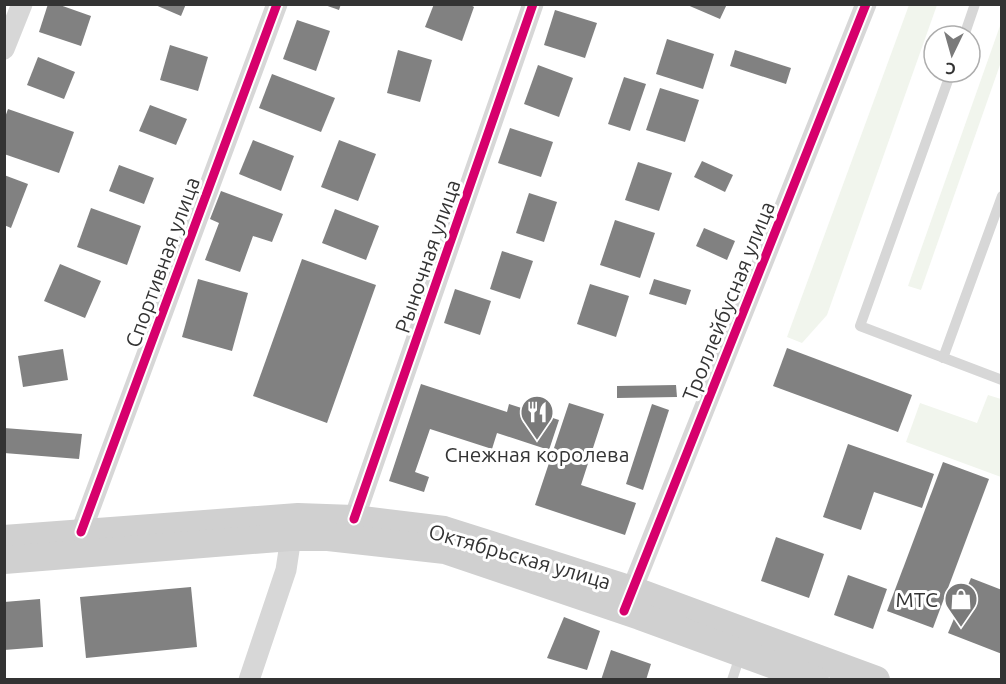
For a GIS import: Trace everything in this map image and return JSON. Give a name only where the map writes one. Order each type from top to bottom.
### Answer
[{"type":"main road","name":"Октябрьская улица","points":[[4,539],[298,518],[354,519],[444,530],[628,600],[741,653],[815,680]]},
{"type":"main road","name":"Октябрьская улица","points":[[4,560],[291,537],[327,537],[445,550],[628,600],[876,680]]},
{"type":"street","points":[[4,50],[22,4]]},
{"type":"street","name":"Спортивная улица","points":[[81,532],[277,4]]},
{"type":"street","name":"Рыночная улица","points":[[354,519],[534,4]]},
{"type":"street","name":"Троллейбусная улица","points":[[628,600],[866,4]]},
{"type":"street","points":[[249,680],[286,570],[291,537]]},
{"type":"lane","points":[[968,24],[975,4]]},
{"type":"lane","points":[[947,84],[860,326],[1002,380]]},
{"type":"lane","points":[[943,358],[1002,196]]},
{"type":"lane","points":[[732,680],[741,653]]},
{"type":"shaded area","points":[[909,5],[937,5],[930,24],[922,24],[922,47],[827,315],[802,343],[787,337]]},
{"type":"shaded area","points":[[1001,23],[1001,62],[921,290],[908,286],[979,84],[982,84],[982,77]]},
{"type":"shaded area","points":[[988,395],[1001,399],[1001,477],[906,442],[920,403],[977,423]]},
{"type":"building","points":[[48,4],[57,4],[91,16],[81,46],[39,32]]},
{"type":"building","points":[[153,4],[186,4],[181,16]]},
{"type":"building","points":[[322,4],[341,4],[339,10]]},
{"type":"building","points":[[434,4],[469,4],[474,7],[462,41],[425,27]]},
{"type":"building","points":[[685,4],[727,4],[720,19]]},
{"type":"building","points":[[555,10],[597,23],[585,58],[544,45]]},
{"type":"building","points":[[297,20],[330,31],[316,71],[283,59]]},
{"type":"building","points":[[667,39],[714,54],[703,89],[656,74]]},
{"type":"building","points":[[170,45],[208,57],[198,91],[160,80]]},
{"type":"building","points":[[398,50],[432,60],[420,102],[387,93]]},
{"type":"building","points":[[735,50],[791,68],[786,84],[730,66]]},
{"type":"building","points":[[38,57],[75,72],[64,99],[27,85]]},
{"type":"building","points":[[538,65],[573,78],[559,117],[524,104]]},
{"type":"building","points":[[272,74],[335,98],[321,132],[259,108]]},
{"type":"building","points":[[624,77],[646,84],[630,131],[608,124]]},
{"type":"building","points":[[660,88],[699,100],[685,142],[646,130]]},
{"type":"building","points":[[150,105],[187,119],[176,145],[139,131]]},
{"type":"building","points":[[8,109],[74,132],[59,173],[4,154],[4,120]]},
{"type":"building","points":[[510,128],[553,142],[541,177],[498,163]]},
{"type":"building","points":[[253,140],[294,156],[281,191],[239,174]]},
{"type":"building","points":[[339,140],[376,154],[358,201],[321,187]]},
{"type":"building","points":[[702,161],[733,175],[725,192],[694,177]]},
{"type":"building","points":[[638,162],[672,173],[659,211],[625,200]]},
{"type":"building","points":[[119,165],[154,178],[144,204],[109,191]]},
{"type":"building","points":[[4,175],[28,184],[11,228],[4,225]]},
{"type":"building","points":[[221,191],[283,214],[272,242],[253,236],[240,272],[205,260],[219,223],[210,219]]},
{"type":"building","points":[[529,193],[557,202],[544,242],[516,233]]},
{"type":"building","points":[[91,208],[141,226],[127,265],[77,247]]},
{"type":"building","points":[[335,209],[379,226],[366,260],[322,243]]},
{"type":"building","points":[[615,220],[655,233],[640,278],[600,265]]},
{"type":"building","points":[[704,228],[735,241],[727,260],[696,246]]},
{"type":"building","points":[[502,251],[533,261],[520,299],[490,289]]},
{"type":"building","points":[[302,259],[376,285],[327,423],[253,396]]},
{"type":"building","points":[[60,264],[101,281],[85,318],[44,301]]},
{"type":"building","points":[[198,279],[248,293],[232,351],[182,337]]},
{"type":"building","points":[[654,279],[691,290],[686,305],[649,294]]},
{"type":"building","points":[[590,284],[629,296],[616,337],[577,324]]},
{"type":"building","points":[[455,289],[491,301],[480,335],[444,323]]},
{"type":"building","points":[[787,348],[912,395],[898,432],[773,386]]},
{"type":"building","points":[[63,349],[68,380],[23,387],[18,356]]},
{"type":"building","name":"Снежная королева","points":[[421,384],[507,412],[509,404],[559,420],[549,450],[497,433],[492,449],[430,429],[415,472],[429,477],[424,492],[389,481]]},
{"type":"building","points":[[676,385],[677,397],[617,398],[617,386]]},
{"type":"building","points":[[569,403],[604,414],[581,485],[636,503],[625,535],[535,505]]},
{"type":"building","points":[[652,404],[669,410],[643,490],[626,484]]},
{"type":"building","points":[[4,428],[82,434],[79,459],[4,453]]},
{"type":"building","points":[[848,444],[934,474],[922,508],[874,492],[861,530],[823,517]]},
{"type":"building","points":[[943,462],[989,479],[933,628],[887,611]]},
{"type":"building","points":[[776,537],[824,554],[809,598],[761,581]]},
{"type":"building","points":[[848,575],[887,589],[873,629],[834,615]]},
{"type":"building","points":[[971,578],[1002,590],[1002,654],[948,633]]},
{"type":"building","points":[[191,587],[197,647],[86,658],[80,597]]},
{"type":"building","points":[[40,599],[43,647],[4,650],[4,602]]},
{"type":"building","points":[[564,617],[600,631],[587,670],[547,658]]},
{"type":"building","points":[[611,650],[651,664],[646,680],[601,680]]},
{"type":"cycle path","points":[[81,532],[277,4]]},
{"type":"cycle path","points":[[354,519],[533,4]]},
{"type":"cycle path","points":[[624,611],[866,4]]},
{"type":"place","name":"Снежная королева","points":[[537,441]]},
{"type":"place","name":"МТС","points":[[961,628]]}]
